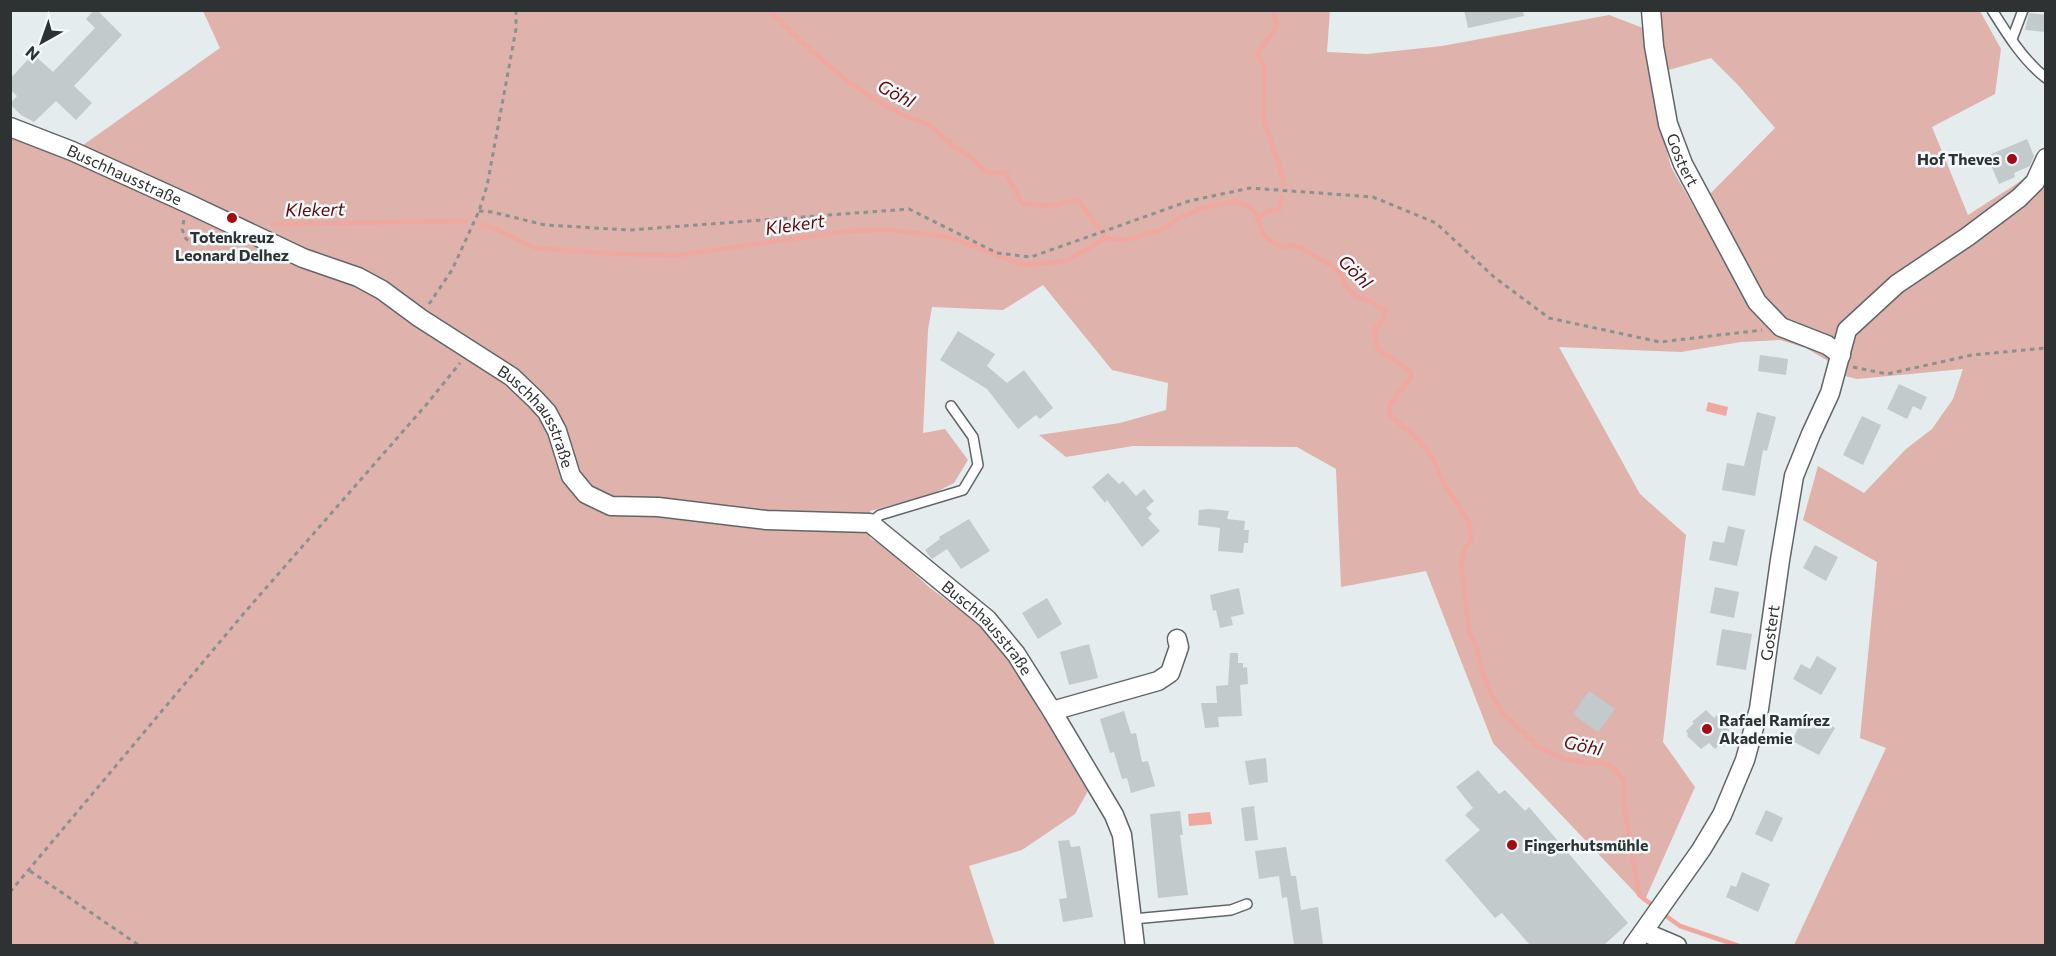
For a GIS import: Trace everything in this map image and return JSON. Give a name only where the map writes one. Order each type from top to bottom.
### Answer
[{"type":"street","name":"Gostert","points":[[1651,10],[1654,46],[1668,124],[1683,164],[1757,302],[1781,327],[1827,345],[1841,355]]},
{"type":"street","name":"Buschhausstraße","points":[[10,127],[72,151],[303,258],[358,277],[382,290],[420,318],[512,377],[547,412],[557,430],[571,476],[586,494],[611,507],[658,507],[766,520],[870,523],[987,619],[1016,654],[1052,711],[1114,815],[1122,835],[1135,945]]},
{"type":"street","name":"Gostert","points":[[1642,932],[1701,850],[1722,815],[1745,760],[1759,709],[1794,476],[1810,434],[1830,393],[1848,330],[1874,303],[1897,284],[1967,237],[2019,198],[2035,182],[2046,158]]},
{"type":"street","points":[[1052,711],[1158,681],[1170,673],[1179,647],[1178,639]]},
{"type":"street","points":[[1642,932],[1677,945]]},
{"type":"lane","points":[[1992,10],[2037,71],[2046,78]]},
{"type":"lane","points":[[2012,39],[2023,10]]},
{"type":"lane","points":[[870,523],[880,515],[963,490],[978,465],[974,437],[951,406]]},
{"type":"lane","points":[[1133,920],[1231,910],[1247,904]]},
{"type":"path","points":[[420,318],[452,270],[479,212],[487,186],[516,28],[516,10]]},
{"type":"path","points":[[479,212],[492,212],[545,225],[630,230],[909,209],[997,253],[1031,257],[1188,201],[1250,188],[1373,197],[1436,223],[1494,277],[1549,318],[1660,342],[1781,327]]},
{"type":"path","points":[[189,204],[182,229],[186,239],[195,243]]},
{"type":"path","points":[[1841,355],[1855,368],[1887,374],[1972,355],[2046,348]]},
{"type":"path","points":[[10,892],[245,612],[455,370]]},
{"type":"path","points":[[29,870],[140,945]]},
{"type":"shaded area","points":[[1330,10],[1327,52],[1367,54],[1442,46],[1609,15],[1643,28],[1654,101],[1671,167],[1746,298],[1706,198],[1775,128],[1711,58],[1665,71],[1660,11],[1980,11],[2001,49],[1995,94],[1932,127],[1968,215],[2024,179],[2039,164],[2045,147],[2045,945],[1794,945],[1886,748],[1860,738],[1877,562],[1803,520],[1818,466],[1864,493],[1906,449],[1932,429],[1953,399],[1963,369],[1857,379],[1837,374],[1833,364],[1806,348],[1780,340],[1741,342],[1681,352],[1559,347],[1640,494],[1686,535],[1663,742],[1695,787],[1644,902],[1493,743],[1426,571],[1341,587],[1336,469],[1297,447],[1133,446],[1066,457],[1039,435],[1120,423],[1166,410],[1168,383],[1112,370],[1043,285],[1003,310],[932,307],[928,330],[923,433],[945,429],[968,460],[954,483],[932,494],[870,511],[870,538],[888,549],[929,587],[979,624],[1010,662],[1088,791],[1075,814],[1022,850],[969,866],[995,945],[11,945],[10,135],[177,204],[79,148],[220,48],[203,11]]},
{"type":"shaded area","points":[[1708,402],[1728,407],[1726,416],[1706,411]]},
{"type":"shaded area","points":[[1210,812],[1212,824],[1189,826],[1188,814]]},
{"type":"building","points":[[94,10],[97,10],[122,35],[74,86],[92,103],[76,120],[56,101],[34,122],[21,115],[10,104],[17,96],[10,89],[10,79],[33,54],[53,72],[95,28],[86,19]]},
{"type":"building","points":[[1464,10],[1523,10],[1524,16],[1468,28]]},
{"type":"building","points":[[2029,13],[2046,15],[2046,32],[2025,30]]},
{"type":"building","name":"Hof Theves","points":[[2027,139],[2034,156],[2030,166],[2014,173],[2015,177],[1999,184],[1987,156]]},
{"type":"building","points":[[958,331],[995,354],[987,366],[1007,383],[1024,370],[1053,408],[1040,419],[1036,415],[1018,429],[987,389],[940,360]]},
{"type":"building","points":[[1760,355],[1788,359],[1786,375],[1758,371]]},
{"type":"building","points":[[1899,384],[1927,397],[1921,410],[1913,406],[1907,419],[1887,409]]},
{"type":"building","points":[[1757,412],[1776,417],[1767,451],[1763,450],[1755,496],[1722,490],[1727,463],[1744,466]]},
{"type":"building","points":[[1862,416],[1881,425],[1863,465],[1843,455]]},
{"type":"building","points":[[1108,473],[1119,484],[1123,481],[1136,496],[1144,489],[1154,501],[1146,508],[1152,514],[1148,518],[1160,531],[1142,547],[1107,500],[1105,503],[1092,487]]},
{"type":"building","points":[[1199,510],[1229,511],[1227,519],[1245,521],[1244,530],[1249,530],[1248,543],[1244,543],[1243,553],[1218,551],[1220,528],[1198,525]]},
{"type":"building","points":[[969,519],[990,551],[961,569],[947,549],[932,559],[925,550],[940,539],[939,537]]},
{"type":"building","points":[[1728,526],[1745,530],[1737,566],[1709,560],[1713,541],[1724,543]]},
{"type":"building","points":[[1815,545],[1838,557],[1826,581],[1803,568]]},
{"type":"building","points":[[1715,587],[1739,592],[1734,618],[1710,613]]},
{"type":"building","points":[[1239,588],[1244,614],[1231,617],[1233,625],[1220,628],[1210,595]]},
{"type":"building","points":[[1047,598],[1062,624],[1038,639],[1022,613]]},
{"type":"building","points":[[1722,629],[1752,634],[1746,670],[1716,665]]},
{"type":"building","points":[[1089,644],[1098,678],[1069,685],[1060,652]]},
{"type":"building","points":[[1230,653],[1238,653],[1238,663],[1243,663],[1243,668],[1247,667],[1248,684],[1240,685],[1242,716],[1218,717],[1219,727],[1205,728],[1201,703],[1217,703],[1216,686],[1228,685]]},
{"type":"building","points":[[1817,656],[1837,668],[1821,695],[1793,679],[1801,664],[1810,669]]},
{"type":"building","points":[[1589,691],[1615,709],[1598,732],[1573,714]]},
{"type":"building","name":"Rafael Ramírez Akademie","points":[[1706,710],[1714,718],[1717,715],[1735,737],[1723,747],[1721,744],[1715,749],[1709,743],[1701,749],[1687,736],[1686,731],[1694,723],[1692,722]]},
{"type":"building","points":[[1124,711],[1131,734],[1136,733],[1142,762],[1148,761],[1155,786],[1131,793],[1127,778],[1122,779],[1114,752],[1110,753],[1100,719]]},
{"type":"building","points":[[1806,712],[1835,728],[1819,755],[1792,741]]},
{"type":"building","points":[[1266,758],[1268,782],[1249,785],[1245,761]]},
{"type":"building","name":"Fingerhutsmühle","points":[[1478,770],[1499,794],[1505,790],[1525,811],[1529,807],[1628,923],[1604,945],[1530,945],[1502,913],[1495,918],[1445,860],[1480,830],[1465,815],[1473,808],[1456,787]]},
{"type":"building","points":[[1254,806],[1258,840],[1245,841],[1241,808]]},
{"type":"building","points":[[1766,810],[1783,818],[1772,842],[1755,834]]},
{"type":"building","points":[[1180,811],[1183,835],[1180,835],[1188,895],[1158,898],[1150,814]]},
{"type":"building","points":[[1069,840],[1071,847],[1080,846],[1093,917],[1063,922],[1059,899],[1067,898],[1058,841]]},
{"type":"building","points":[[1286,847],[1291,876],[1296,876],[1301,910],[1318,907],[1323,945],[1294,945],[1287,897],[1282,898],[1279,876],[1259,879],[1255,851]]},
{"type":"building","points":[[1742,872],[1770,884],[1758,912],[1726,897],[1731,885],[1736,887]]},
{"type":"waterway","name":"Göhl","points":[[769,10],[806,46],[852,85],[900,114],[928,124],[955,147],[971,157],[986,172],[1006,173],[1022,203],[1048,206],[1078,200],[1106,238],[1126,240],[1161,230],[1175,220],[1202,208],[1233,202],[1246,205],[1255,212],[1265,237],[1281,247],[1291,245],[1301,248],[1335,268],[1342,275],[1345,285],[1356,297],[1373,302],[1385,311],[1384,319],[1374,330],[1378,349],[1410,371],[1412,377],[1389,405],[1390,415],[1418,440],[1433,458],[1443,482],[1469,522],[1471,539],[1461,563],[1469,631],[1476,645],[1491,694],[1503,713],[1540,748],[1564,759],[1611,766],[1624,781],[1623,798],[1639,895],[1656,908]]},
{"type":"waterway","points":[[1273,10],[1277,26],[1257,54],[1264,66],[1263,117],[1283,177],[1283,185]]},
{"type":"waterway","points":[[1258,218],[1267,211],[1279,210],[1282,197]]},
{"type":"waterway","name":"Klekert","points":[[273,224],[465,221]]},
{"type":"waterway","name":"Klekert","points":[[481,225],[494,228],[536,248],[615,254],[679,255],[849,231],[890,230],[948,237],[1024,265],[1066,261],[1106,238]]},
{"type":"waterway","name":"Göhl","points":[[1662,913],[1680,926],[1739,946]]},
{"type":"place","name":"Hof Theves","points":[[2012,159]]},
{"type":"place","name":"Totenkreuz Leonard Delhez","points":[[232,218]]},
{"type":"place","name":"Rafael Ramírez Akademie","points":[[1707,729]]},
{"type":"place","name":"Fingerhutsmühle","points":[[1512,845]]}]
